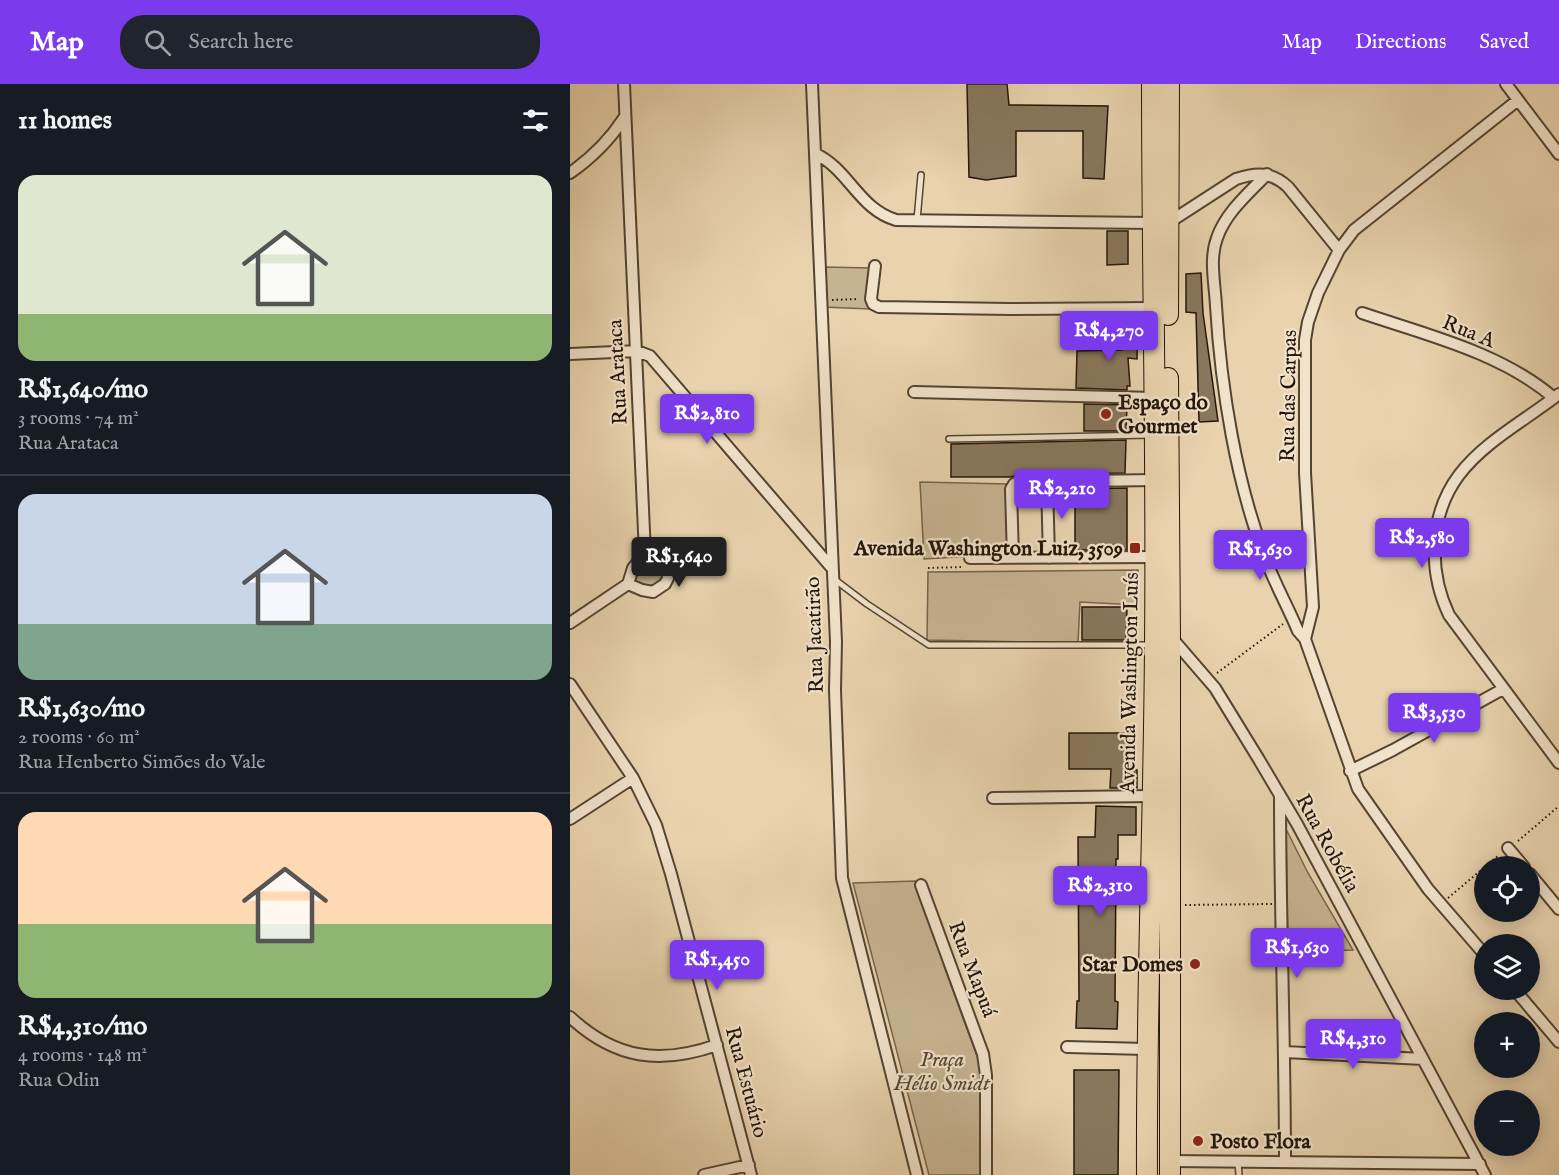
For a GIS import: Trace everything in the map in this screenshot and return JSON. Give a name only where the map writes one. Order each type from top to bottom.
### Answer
[{"type":"highway","points":[[1142,84],[1152,152]]},
{"type":"highway","name":"Avenida Washington Luís","points":[[1152,84],[1152,152],[1160,223],[1163,641],[1170,905],[1170,1168]]},
{"type":"highway","name":"Avenida Washington Luís","points":[[1147,1175],[1146,1049],[1151,796],[1163,641],[1155,557],[1155,308],[1170,87]]},
{"type":"street","name":"Rua Arataca","points":[[624,84],[637,351],[635,475],[645,554]]},
{"type":"street","name":"Rua Jacatirão","points":[[812,84],[842,878],[917,1175]]},
{"type":"street","points":[[1506,84],[1559,154]]},
{"type":"street","name":"Rua das Carpas","points":[[1305,639],[1313,607],[1305,473],[1305,340],[1318,293],[1339,250],[1354,230],[1518,100]]},
{"type":"street","points":[[570,173],[600,150],[624,118]]},
{"type":"street","points":[[816,154],[831,164],[877,213],[896,220],[917,221],[1160,223],[1236,179],[1247,175],[1267,174],[1281,180],[1339,250]]},
{"type":"street","points":[[1267,174],[1240,202],[1222,227],[1216,238],[1213,263],[1220,356],[1229,414],[1249,511],[1267,562],[1298,631],[1305,639],[1358,789],[1399,851],[1474,942]]},
{"type":"street","points":[[875,266],[871,299],[875,306],[902,308],[1155,308]]},
{"type":"street","name":"Rua A","points":[[1362,313],[1468,349],[1557,396]]},
{"type":"street","points":[[570,354],[637,351],[650,356],[832,572]]},
{"type":"street","points":[[914,392],[1154,398]]},
{"type":"street","points":[[1557,396],[1485,449],[1458,476],[1444,503],[1436,528],[1434,552],[1445,607],[1457,627],[1559,763]]},
{"type":"street","points":[[1013,558],[1011,489],[1014,484],[1018,482],[1154,480]]},
{"type":"street","points":[[1047,483],[1049,558]]},
{"type":"street","points":[[570,623],[628,584],[633,568],[645,554],[659,559],[665,565],[668,578],[665,585],[652,592],[628,584]]},
{"type":"street","points":[[970,558],[1155,557]]},
{"type":"street","name":"Rua Robélia","points":[[1163,641],[1208,680],[1236,720],[1280,796],[1485,1175]]},
{"type":"street","name":"Rua Estuário","points":[[570,684],[633,778],[671,874],[750,1170]]},
{"type":"street","points":[[1350,771],[1503,689]]},
{"type":"street","points":[[602,754],[612,747]]},
{"type":"street","points":[[570,819],[633,778]]},
{"type":"street","points":[[993,798],[1151,796]]},
{"type":"street","points":[[1280,796],[1285,1162]]},
{"type":"street","points":[[1508,849],[1514,856]]},
{"type":"street","name":"Rua Mapuá","points":[[921,885],[983,1054],[986,1075],[986,1175]]},
{"type":"street","points":[[1540,886],[1559,909]]},
{"type":"street","points":[[1523,1000],[1559,1042]]},
{"type":"street","points":[[570,1017],[590,1035],[606,1044],[644,1055],[674,1057],[717,1045]]},
{"type":"street","points":[[1067,1047],[1146,1049]]},
{"type":"street","points":[[1285,1052],[1423,1059]]},
{"type":"street","points":[[1170,1168],[1238,1161],[1480,1164]]},
{"type":"street","points":[[704,1175],[750,1170]]},
{"type":"lane","points":[[917,221],[921,175]]},
{"type":"lane","points":[[950,439],[1154,435]]},
{"type":"lane","points":[[832,572],[867,604],[929,645],[1163,641]]},
{"type":"lane","points":[[1238,1161],[1239,1175]]},
{"type":"path","points":[[821,300],[871,299]]},
{"type":"path","points":[[1208,680],[1292,616]]},
{"type":"path","points":[[1170,905],[1280,904]]},
{"type":"green space","points":[[824,267],[871,268],[870,309],[823,307]]},
{"type":"green space","points":[[920,482],[1008,484],[1010,554],[924,559]]},
{"type":"green space","points":[[652,559],[665,573],[662,583],[649,589],[636,582],[634,577],[643,560]]},
{"type":"green space","points":[[1138,570],[1137,605],[1080,602],[1078,643],[927,640],[928,572]]},
{"type":"green space","points":[[1286,829],[1308,873],[1353,950],[1288,952]]},
{"type":"green space","name":"Praça Hélio Smidt","points":[[916,881],[980,1064],[981,1175],[929,1175],[853,883]]},
{"type":"building","points":[[967,84],[1007,84],[1009,105],[1108,106],[1104,179],[1083,178],[1083,131],[1016,131],[1016,176],[986,180],[969,177]]},
{"type":"building","points":[[1107,231],[1128,231],[1128,264],[1107,265]]},
{"type":"building","points":[[1201,273],[1203,313],[1218,421],[1199,422],[1196,313],[1186,312],[1186,274]]},
{"type":"building","points":[[1122,316],[1131,316],[1138,321],[1137,359],[1128,358],[1130,386],[1127,386],[1127,390],[1076,388],[1077,351],[1122,350]]},
{"type":"building","name":"Espaço do Gourmet","points":[[1084,404],[1127,405],[1126,431],[1084,431]]},
{"type":"building","points":[[1126,440],[1125,473],[951,477],[951,444]]},
{"type":"building","points":[[1127,488],[1127,550],[1075,550],[1075,489]]},
{"type":"building","points":[[1082,607],[1127,607],[1126,640],[1082,640]]},
{"type":"building","points":[[1069,733],[1129,733],[1129,770],[1137,770],[1137,788],[1110,788],[1111,769],[1069,769]]},
{"type":"building","points":[[1096,806],[1136,807],[1136,835],[1118,835],[1115,1001],[1118,1002],[1117,1029],[1076,1028],[1077,1001],[1079,1001],[1078,837],[1095,837]]},
{"type":"building","points":[[1074,1070],[1119,1070],[1118,1175],[1074,1175]]},
{"type":"place","name":"Espaço do Gourmet","points":[[1106,414]]},
{"type":"place","name":"Avenida Washington Luiz, 3509","points":[[1135,548]]},
{"type":"place","name":"Star Domes","points":[[1195,964]]},
{"type":"place","name":"Posto Flora","points":[[1198,1141]]}]
